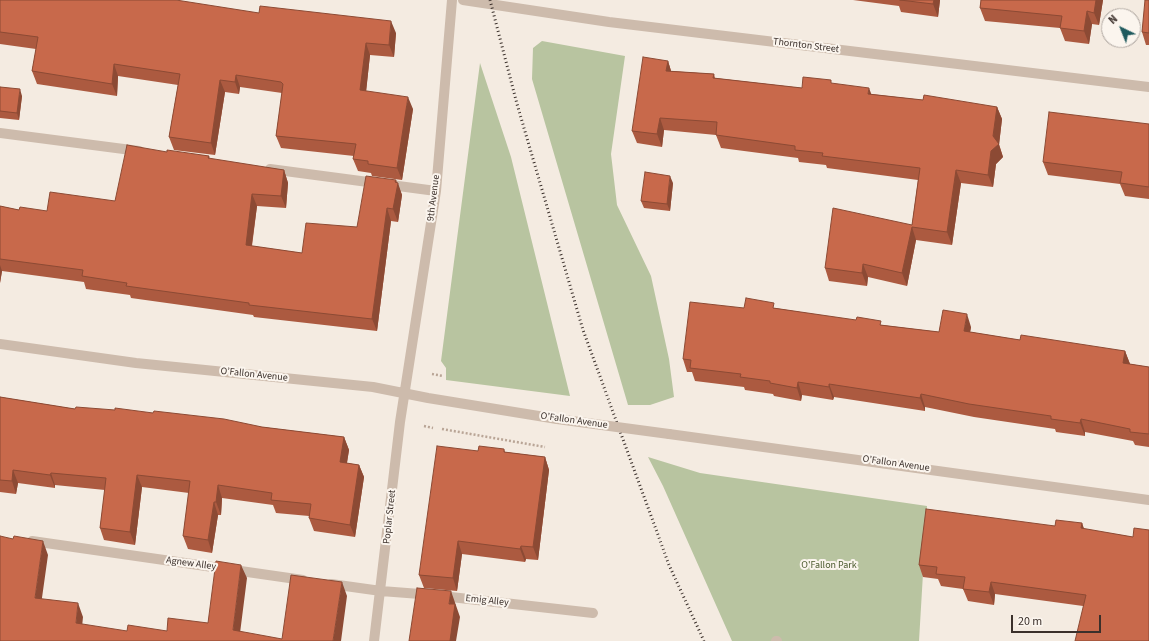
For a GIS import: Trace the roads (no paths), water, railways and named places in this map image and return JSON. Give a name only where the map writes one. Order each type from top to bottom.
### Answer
[{"type":"street","name":"9th Avenue","points":[[405,394],[436,191],[452,0]]},
{"type":"street","name":"Thornton Street","points":[[463,0],[631,25],[1149,88]]},
{"type":"street","points":[[0,133],[148,152]]},
{"type":"street","points":[[257,167],[436,191]]},
{"type":"street","name":"O’Fallon Avenue","points":[[0,344],[136,363],[373,387],[405,394],[557,419],[1149,500]]},
{"type":"street","name":"Poplar Street","points":[[374,641],[405,394]]},
{"type":"street","name":"Agnew Alley","points":[[23,540],[381,592]]},
{"type":"street","name":"Emig Alley","points":[[381,592],[433,595],[593,614]]},
{"type":"railway","points":[[490,0],[517,104],[583,330],[669,565],[704,641]]},
{"type":"park label","name":"O'Fallon Park","points":[[829,566]]}]
